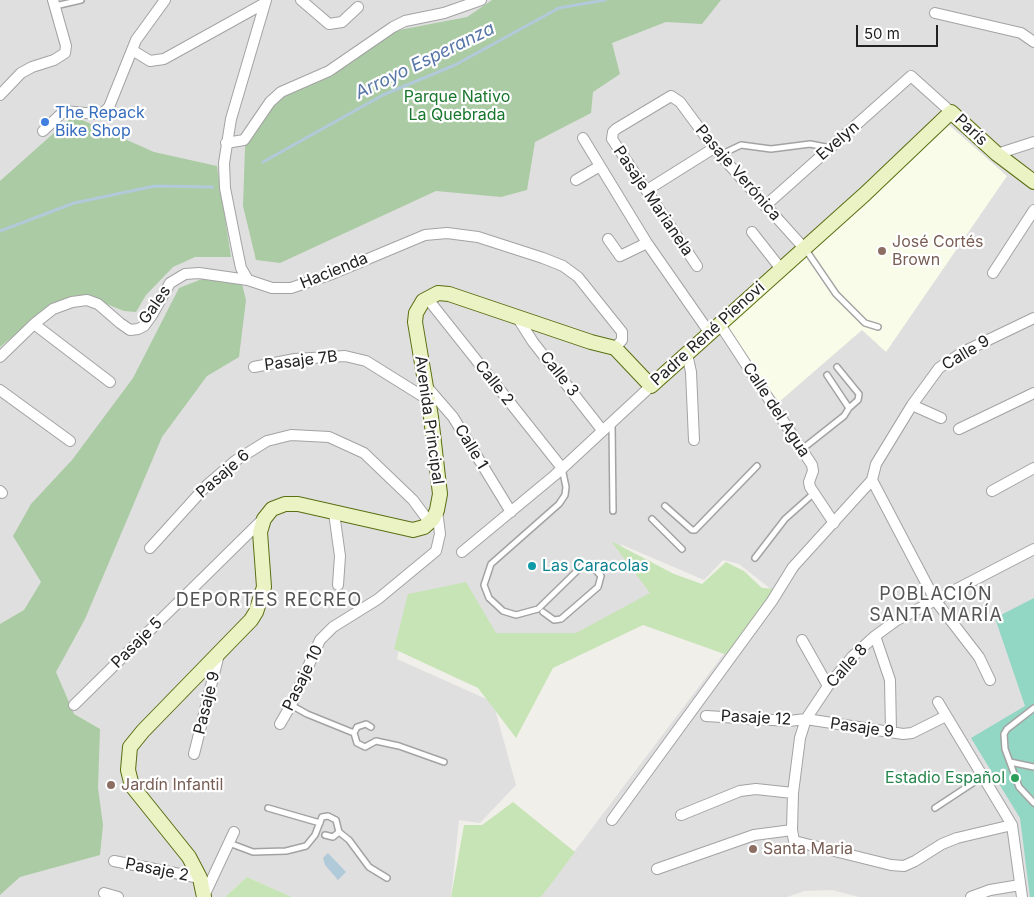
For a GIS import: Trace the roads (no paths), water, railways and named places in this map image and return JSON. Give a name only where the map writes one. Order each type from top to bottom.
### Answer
[{"type":"street","points":[[43,131],[64,111],[96,114],[102,113],[109,107],[136,40],[165,0]]},
{"type":"street","points":[[301,0],[329,24],[342,22],[358,7]]},
{"type":"street","points":[[226,143],[244,140],[270,102],[281,92],[329,71],[393,27],[481,0]]},
{"type":"street","points":[[132,50],[150,61],[164,59],[265,2]]},
{"type":"street","points":[[248,280],[241,268],[225,188],[224,163],[231,119],[265,2]]},
{"type":"street","points":[[0,95],[21,72],[54,60],[65,53],[66,46],[54,3]]},
{"type":"street","points":[[935,13],[1022,33],[1034,42]]},
{"type":"street","name":"París","points":[[911,76],[997,154],[1034,182]]},
{"type":"street","name":"Evelyn","points":[[765,206],[911,76]]},
{"type":"street","name":"Pasaje Verónica","points":[[612,136],[616,129],[668,97],[674,97],[716,152],[804,248]]},
{"type":"street","name":"Padre René Pienovi","points":[[462,552],[562,468],[714,328],[865,194],[951,112]]},
{"type":"street","name":"Pasaje Marianela","points":[[612,136],[614,143],[697,266]]},
{"type":"street","name":"Calle del Agua","points":[[583,138],[647,243],[714,328],[813,468],[809,482],[813,494]]},
{"type":"street","points":[[997,154],[1034,142]]},
{"type":"street","points":[[647,190],[716,152]]},
{"type":"street","points":[[576,180],[600,166]]},
{"type":"street","points":[[993,274],[1034,210]]},
{"type":"street","points":[[752,232],[781,268]]},
{"type":"street","name":"Hacienda","points":[[248,280],[272,288],[291,288],[332,274],[425,235],[447,233],[478,237],[543,258],[562,266],[578,277],[622,332],[622,340],[615,348]]},
{"type":"street","points":[[608,239],[620,256],[647,243]]},
{"type":"street","name":"Gales","points":[[0,357],[34,324],[54,309],[72,302],[87,300],[98,304],[130,330],[138,329],[144,326],[152,315],[170,283],[186,274],[199,273],[248,280]]},
{"type":"street","points":[[427,298],[438,293],[449,294],[615,348],[651,386]]},
{"type":"street","name":"Avenida Principal","points":[[427,298],[418,308],[415,322],[440,494],[437,510],[430,523]]},
{"type":"street","name":"Calle 2","points":[[427,298],[562,468]]},
{"type":"street","name":"Calle 3","points":[[517,317],[533,342],[602,430]]},
{"type":"street","name":"Calle 9","points":[[612,820],[772,601],[793,567],[872,480],[876,464],[912,406],[940,368],[962,352],[1034,318]]},
{"type":"street","points":[[34,324],[110,382]]},
{"type":"street","points":[[687,354],[691,372],[694,440]]},
{"type":"street","name":"Pasaje 7B","points":[[254,368],[295,359],[345,356],[366,361],[426,392]]},
{"type":"street","points":[[0,390],[70,441]]},
{"type":"street","name":"Calle 1","points":[[426,392],[453,417],[510,512]]},
{"type":"street","points":[[959,428],[1034,393]]},
{"type":"street","points":[[912,406],[941,418]]},
{"type":"street","name":"Pasaje 6","points":[[150,548],[207,485],[235,461],[267,441],[291,435],[329,437],[364,452],[413,500],[430,523]]},
{"type":"street","points":[[992,491],[1034,468]]},
{"type":"street","points":[[872,480],[935,600],[979,657],[990,680]]},
{"type":"street","points":[[813,494],[834,523]]},
{"type":"street","points":[[204,896],[200,878],[184,848],[137,794],[129,778],[128,755],[130,747],[143,731],[252,620],[260,603],[264,579],[260,532],[264,519],[272,509],[285,504],[298,504],[412,530],[430,523]]},
{"type":"street","name":"Pasaje 10","points":[[280,724],[292,705],[320,640],[333,628],[378,599],[436,551],[440,534],[437,510]]},
{"type":"street","points":[[334,513],[340,556],[338,585]]},
{"type":"street","name":"Pasaje 5","points":[[74,705],[264,519]]},
{"type":"street","name":"Calle 8","points":[[1012,825],[956,838],[904,866],[892,865],[794,841],[792,830],[793,793],[800,738],[806,720],[828,686],[852,657],[874,636],[897,620],[1034,549]]},
{"type":"street","points":[[874,636],[890,680],[891,732]]},
{"type":"street","points":[[802,640],[828,686]]},
{"type":"street","name":"Pasaje 9","points":[[194,754],[219,653]]},
{"type":"street","points":[[938,702],[1012,825],[1022,897]]},
{"type":"street","name":"Pasaje 12","points":[[706,716],[789,721],[806,720]]},
{"type":"street","name":"Pasaje 9","points":[[806,720],[891,732],[912,733],[946,716]]},
{"type":"street","points":[[681,815],[740,791],[756,789],[793,793]]},
{"type":"street","points":[[657,869],[754,835],[792,830]]},
{"type":"street","points":[[204,896],[234,832]]},
{"type":"street","name":"Pasaje 2","points":[[114,862],[200,878]]},
{"type":"street","points":[[971,897],[990,890],[1020,886]]},
{"type":"street","points":[[104,893],[118,897]]},
{"type":"lane","points":[[54,3],[81,0]]},
{"type":"lane","points":[[716,152],[741,145],[771,149],[810,144],[831,148]]},
{"type":"lane","points":[[804,248],[836,294],[865,323],[878,326]]},
{"type":"lane","points":[[801,450],[844,416],[849,408],[858,400],[859,394],[838,367]]},
{"type":"lane","points":[[827,375],[849,408]]},
{"type":"lane","points":[[612,421],[613,511]]},
{"type":"lane","points":[[665,506],[692,530],[695,530],[757,466]]},
{"type":"lane","points":[[543,612],[554,620],[561,619],[598,587],[601,576],[592,566],[582,566],[538,609],[516,615],[503,611],[489,598],[484,585],[491,564],[559,504],[565,495],[566,487],[562,468]]},
{"type":"lane","points":[[755,558],[784,519],[813,494]]},
{"type":"lane","points":[[652,518],[682,549]]},
{"type":"lane","points":[[292,705],[307,714],[354,733]]},
{"type":"lane","points":[[1034,708],[1007,729],[1004,734],[1005,749],[1019,787],[1034,803]]},
{"type":"lane","points":[[371,727],[366,724],[358,726],[354,733],[357,743],[365,747],[376,741],[399,746],[444,762]]},
{"type":"lane","points":[[1010,762],[1034,767]]},
{"type":"lane","points":[[935,808],[982,777]]},
{"type":"lane","points":[[268,808],[320,823]]},
{"type":"lane","points":[[229,843],[252,852],[280,851],[306,846],[315,836],[322,817],[328,816],[336,820],[339,832],[349,840],[370,867],[387,878]]},
{"type":"lane","points":[[325,835],[333,837],[339,832]]},
{"type":"water","points":[[328,853],[346,872],[338,880],[325,865],[323,858]]},
{"type":"waterway","name":"Arroyo Esperanza","points":[[263,162],[383,95],[455,65],[559,8],[605,0]]},
{"type":"waterway","name":"Arroyo Esperanza","points":[[0,231],[74,203],[155,186],[213,187]]},
{"type":"place","name":"The Repack Bike Shop","points":[[45,122]]},
{"type":"place","name":"José Cortés Brown","points":[[882,251]]},
{"type":"place","name":"Las Caracolas","points":[[532,566]]},
{"type":"place","name":"Estadio Español","points":[[1015,778]]},
{"type":"place","name":"Jardín Infantil","points":[[111,785]]},
{"type":"place","name":"Santa Maria","points":[[753,849]]},
{"type":"district","name":"DEPORTES RECREO","points":[[269,601]]},
{"type":"district","name":"POBLACIÓN SANTA MARÍA","points":[[936,605]]},
{"type":"park label","name":"Parque Nativo La Quebrada","points":[[457,106]]}]
